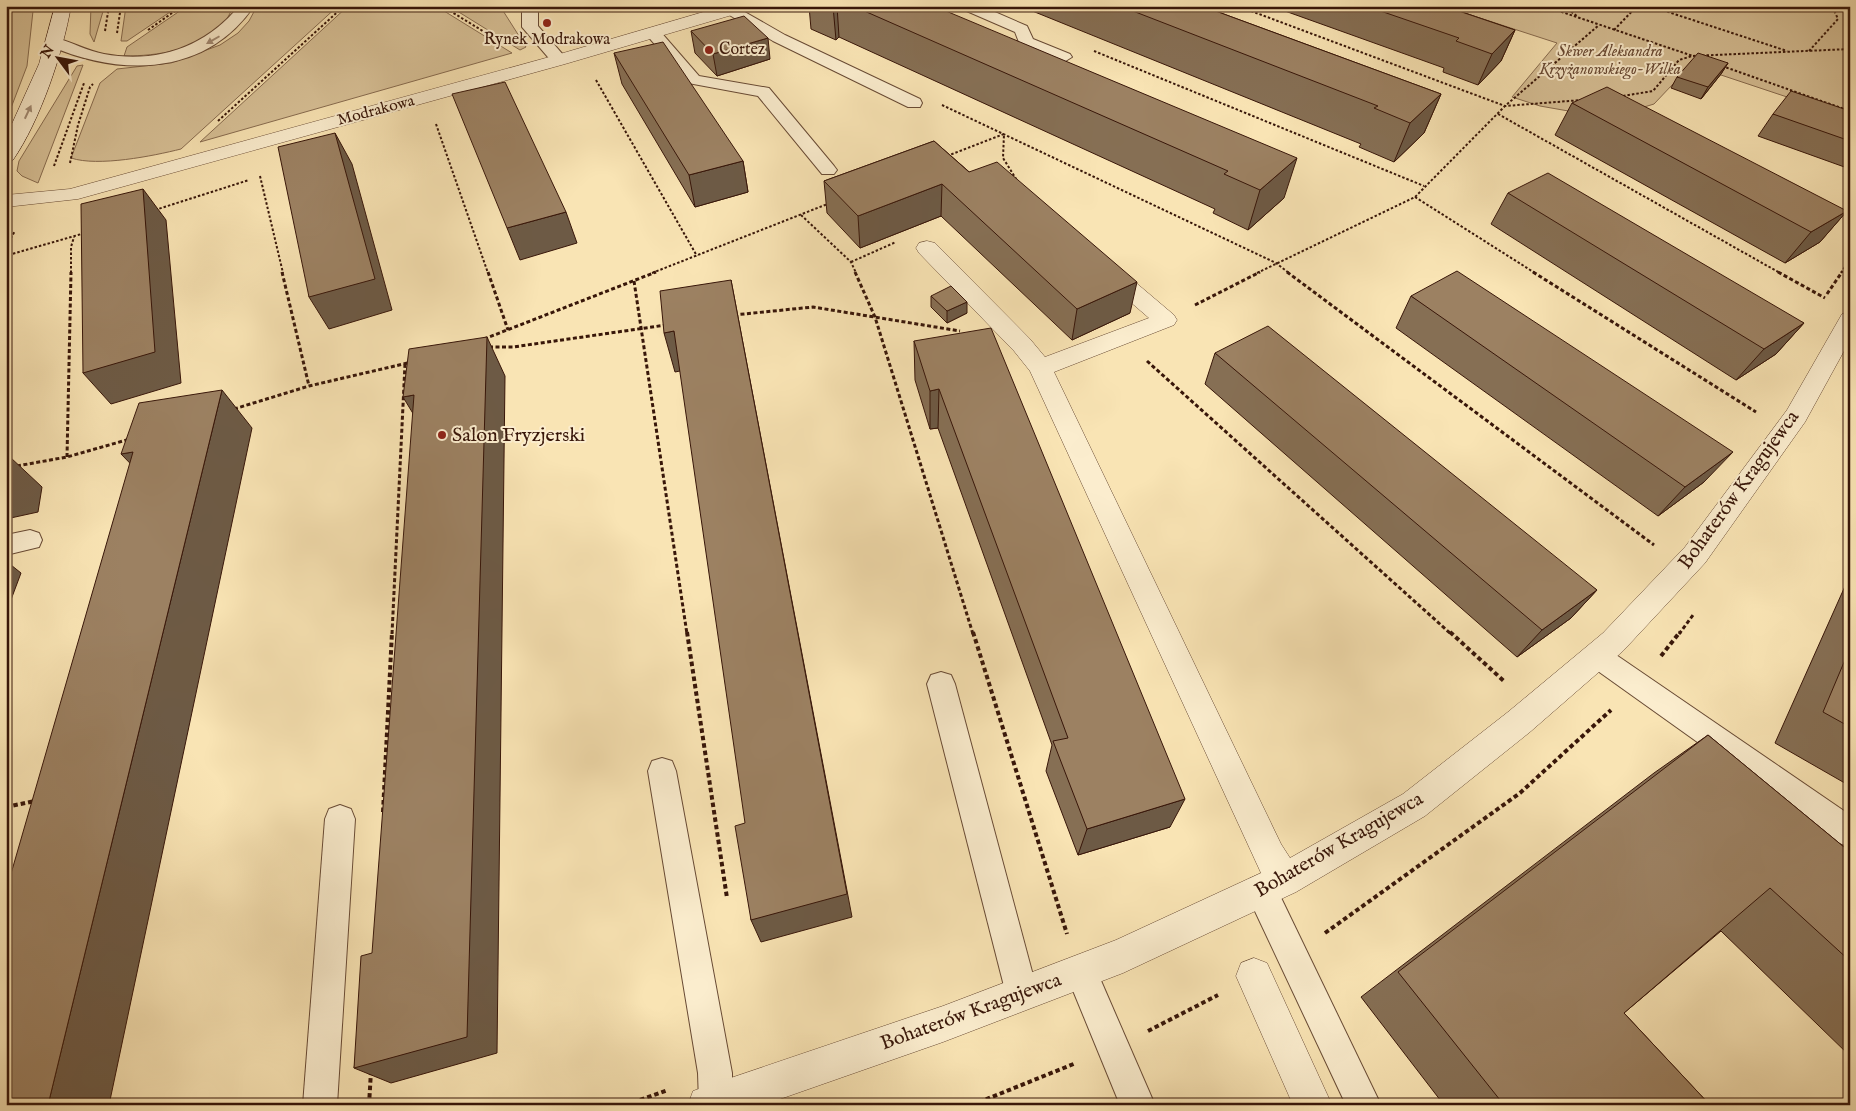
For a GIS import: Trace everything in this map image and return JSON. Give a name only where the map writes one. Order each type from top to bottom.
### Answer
[{"type":"street","points":[[6,156],[30,108],[56,43],[63,6]]},
{"type":"street","name":"Modrakowa","points":[[6,201],[71,195],[559,60],[737,8]]},
{"type":"street","points":[[927,248],[1022,345],[1040,368],[1268,856],[1273,885]]},
{"type":"street","points":[[1040,368],[1166,320],[1091,257]]},
{"type":"street","name":"Bohaterów Kragujewca","points":[[713,1093],[943,1024],[1123,955],[1273,885],[1414,805],[1519,722],[1597,656],[1695,555],[1796,416],[1850,319]]},
{"type":"street","points":[[1254,976],[1313,1105]]},
{"type":"lane","points":[[56,43],[79,54],[132,63],[176,56],[206,44],[227,32],[239,20],[247,6]]},
{"type":"lane","points":[[967,6],[1022,29],[1026,42],[1064,58]]},
{"type":"lane","points":[[737,8],[778,38],[914,103]]},
{"type":"lane","points":[[530,12],[530,26],[559,60]]},
{"type":"lane","points":[[653,33],[694,80],[763,92],[828,170]]},
{"type":"lane","points":[[1597,656],[1850,833]]},
{"type":"lane","points":[[941,684],[1022,994]]},
{"type":"lane","points":[[662,771],[713,1093]]},
{"type":"lane","points":[[320,1105],[340,819]]},
{"type":"lane","points":[[1273,885],[1364,1105]]},
{"type":"lane","points":[[1081,971],[1115,1047],[1138,1105]]},
{"type":"path","points":[[52,173],[78,94],[104,38],[109,6]]},
{"type":"path","points":[[213,126],[344,6]]},
{"type":"path","points":[[442,6],[510,48]]},
{"type":"path","points":[[1544,6],[1701,59]]},
{"type":"path","points":[[1564,6],[1581,19]]},
{"type":"path","points":[[1614,30],[1637,6]]},
{"type":"path","points":[[1650,6],[1791,52]]},
{"type":"path","points":[[1809,51],[1838,19],[1834,10],[1826,6]]},
{"type":"path","points":[[1218,7],[1241,7],[1505,106],[1582,100]]},
{"type":"path","points":[[1166,320],[1276,262],[1415,197],[1505,106],[1599,25]]},
{"type":"path","points":[[1064,58],[1088,49],[1424,186]]},
{"type":"path","points":[[1621,96],[1653,90],[1679,60],[1692,56],[1850,49]]},
{"type":"path","points":[[1720,65],[1850,111]]},
{"type":"path","points":[[594,77],[697,256]]},
{"type":"path","points":[[70,164],[78,125],[90,87]]},
{"type":"path","points":[[940,104],[1276,262],[1662,550]]},
{"type":"path","points":[[1498,114],[1825,298]]},
{"type":"path","points":[[436,124],[508,330]]},
{"type":"path","points":[[940,159],[1004,134]]},
{"type":"path","points":[[1004,134],[1003,158],[1023,190]]},
{"type":"path","points":[[260,176],[309,386]]},
{"type":"path","points":[[1415,197],[1756,412]]},
{"type":"path","points":[[482,340],[838,200]]},
{"type":"path","points":[[801,214],[850,262],[875,317],[1068,936]]},
{"type":"path","points":[[67,457],[71,247],[74,237]]},
{"type":"path","points":[[850,262],[900,240],[927,248]]},
{"type":"path","points":[[6,264],[12,254]]},
{"type":"path","points":[[1820,306],[1850,259]]},
{"type":"path","points":[[634,280],[727,902]]},
{"type":"path","points":[[734,315],[813,307],[961,331]]},
{"type":"path","points":[[484,347],[513,347],[669,324]]},
{"type":"path","points":[[1120,338],[1511,688]]},
{"type":"path","points":[[225,412],[309,386],[413,361]]},
{"type":"path","points":[[383,818],[405,364]]},
{"type":"path","points":[[1751,420],[1761,404]]},
{"type":"path","points":[[15,466],[67,457],[131,439]]},
{"type":"path","points":[[6,806],[36,800],[33,810]]},
{"type":"path","points":[[369,1105],[371,1065]]},
{"type":"path","points":[[626,1105],[713,1093]]},
{"type":"green space","points":[[6,6],[32,6],[33,11],[27,66],[6,121]]},
{"type":"green space","points":[[91,6],[103,6],[104,8],[94,42],[90,34]]},
{"type":"green space","points":[[126,6],[179,6],[127,41],[121,41]]},
{"type":"green space","points":[[187,6],[234,6],[222,26],[200,41],[163,53],[124,56],[127,47]]},
{"type":"green space","points":[[257,6],[338,6],[181,149],[156,155],[110,161],[71,158],[100,83],[117,69],[171,63],[220,45],[238,33],[249,21]]},
{"type":"green space","points":[[348,6],[436,6],[512,53],[200,142]]},
{"type":"green space","points":[[449,6],[500,6],[526,47],[520,50]]},
{"type":"green space","name":"Skwer Aleksandra Krzyżanowskiego-Wilka","points":[[1443,6],[1850,6],[1850,118],[1691,65],[1654,104],[1608,118],[1540,106],[1512,97],[1557,43]]},
{"type":"green space","points":[[83,65],[38,183],[22,176],[17,171],[19,161],[77,66]]},
{"type":"building","points":[[853,6],[934,6],[1297,158],[1260,190],[1224,174],[1228,171]]},
{"type":"building","points":[[1120,6],[1202,6],[1441,94],[1410,123],[1374,108],[1378,106]]},
{"type":"building","points":[[1366,6],[1444,6],[1515,30],[1492,54],[1456,41],[1459,38]]},
{"type":"building","points":[[744,16],[768,38],[713,54],[691,31]]},
{"type":"building","points":[[663,42],[743,161],[689,175],[614,53]]},
{"type":"building","points":[[1698,53],[1728,63],[1708,87],[1677,77]]},
{"type":"building","points":[[505,82],[566,212],[507,228],[452,94]]},
{"type":"building","points":[[1607,87],[1847,211],[1811,232],[1572,103]]},
{"type":"building","points":[[1791,91],[1850,111],[1850,141],[1773,114]]},
{"type":"building","points":[[335,133],[375,279],[309,297],[278,147]]},
{"type":"building","points":[[934,141],[969,172],[997,162],[1137,282],[1077,309],[942,184],[858,216],[824,181]]},
{"type":"building","points":[[1548,173],[1804,323],[1764,349],[1508,193]]},
{"type":"building","points":[[143,189],[155,352],[83,373],[81,204]]},
{"type":"building","points":[[1457,271],[1733,452],[1685,487],[1411,296]]},
{"type":"building","points":[[731,280],[847,894],[751,920],[735,826],[745,823],[674,331],[664,333],[660,291]]},
{"type":"building","points":[[951,286],[967,302],[947,311],[931,296]]},
{"type":"building","points":[[1268,326],[1597,590],[1542,630],[1215,353]]},
{"type":"building","points":[[991,328],[1185,799],[1087,829],[1053,741],[1068,738],[939,389],[930,391],[914,341]]},
{"type":"building","points":[[487,337],[467,1037],[354,1068],[361,956],[372,953],[414,395],[403,397],[409,349]]},
{"type":"building","points":[[222,390],[48,1105],[6,1105],[6,891],[133,452],[121,454],[139,403]]},
{"type":"building","points":[[6,457],[10,457],[6,473]]},
{"type":"building","points":[[1850,648],[1850,727],[1823,712]]},
{"type":"building","points":[[1708,735],[1850,852],[1850,961],[1770,888],[1624,1013],[1710,1105],[1504,1105],[1398,972]]},
{"type":"place","name":"Rynek Modrakowa","points":[[547,23]]},
{"type":"place","name":"Cortez","points":[[709,50]]},
{"type":"place","name":"Salon Fryzjerski","points":[[442,435]]}]
